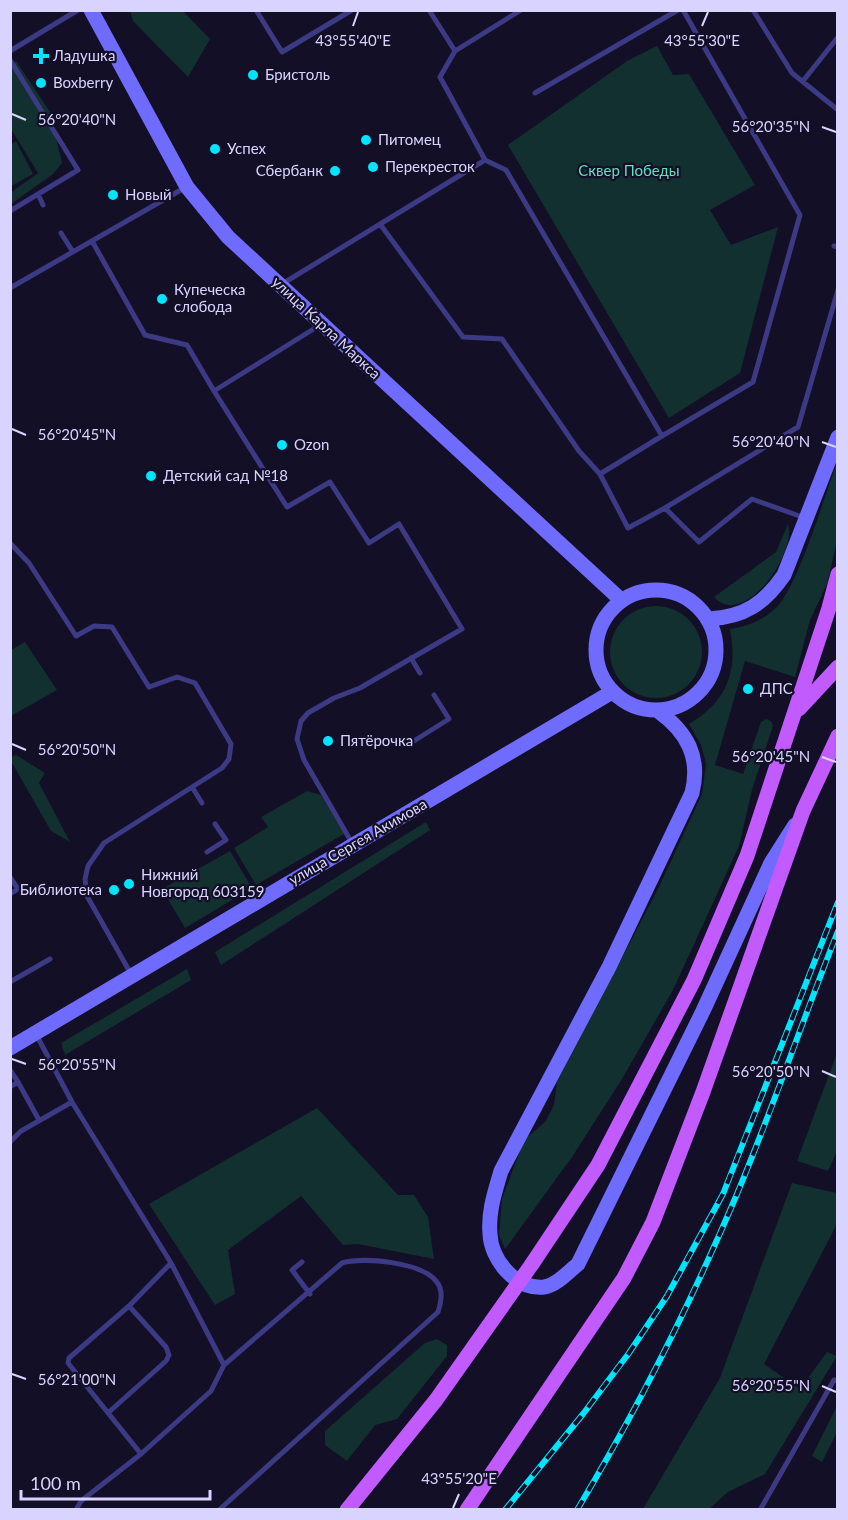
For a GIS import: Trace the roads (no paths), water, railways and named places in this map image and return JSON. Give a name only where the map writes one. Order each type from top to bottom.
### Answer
[{"type":"main road","points":[[346,1509],[436,1400],[532,1264],[598,1165],[694,980],[747,856],[795,713],[837,574]]},
{"type":"main road","points":[[795,713],[837,667]]},
{"type":"main road","points":[[467,1509],[624,1278],[653,1222],[704,1092],[803,811],[837,736]]},
{"type":"street","name":"улица Карла Маркса","points":[[91,10],[187,187],[228,237],[620,599]]},
{"type":"street","points":[[709,619],[728,618],[749,611],[762,603],[784,575],[837,437]]},
{"type":"street","points":[[658,711],[685,703],[701,690],[712,674],[716,655],[715,635],[709,619],[694,603],[676,593],[657,589],[637,592],[620,599],[606,616],[597,635],[596,655],[601,675],[612,692],[628,704],[658,711],[676,724],[693,753],[696,768],[692,793],[609,967],[501,1171],[491,1204],[490,1236],[496,1259],[509,1274],[526,1284],[544,1287],[561,1279],[578,1264],[703,1011],[771,862],[803,811]]},
{"type":"street","name":"улица Сергея Акимова","points":[[10,1048],[612,692]]},
{"type":"lane","points":[[10,51],[78,10]]},
{"type":"lane","points":[[256,10],[282,52],[352,10]]},
{"type":"lane","points":[[429,10],[455,51]]},
{"type":"lane","points":[[521,10],[455,51],[440,76],[485,160],[506,170],[662,436]]},
{"type":"lane","points":[[753,10],[780,58],[792,73],[837,111]]},
{"type":"lane","points":[[536,93],[677,11],[800,215],[753,382],[600,474]]},
{"type":"lane","points":[[803,81],[837,37]]},
{"type":"lane","points":[[10,60],[78,170],[10,211]]},
{"type":"lane","points":[[281,285],[485,160]]},
{"type":"lane","points":[[10,288],[187,187]]},
{"type":"lane","points":[[38,194],[44,206]]},
{"type":"lane","points":[[380,224],[463,336],[502,339],[579,451],[600,474],[628,528],[798,427],[837,290]]},
{"type":"lane","points":[[61,234],[73,252]]},
{"type":"lane","points":[[92,241],[145,334],[187,345],[287,507],[330,482],[369,543],[399,524],[462,629],[308,713],[297,730],[297,740],[304,760],[353,844]]},
{"type":"lane","points":[[214,391],[321,324]]},
{"type":"lane","points":[[665,508],[699,542],[752,499],[807,519]]},
{"type":"lane","points":[[10,543],[29,563],[76,636],[94,626],[112,627],[149,687],[177,677],[195,683],[231,744],[231,750],[222,768],[104,843],[88,866],[85,879],[87,896],[132,976]]},
{"type":"lane","points":[[411,658],[420,673]]},
{"type":"lane","points":[[409,744],[449,719],[434,695]]},
{"type":"lane","points":[[192,787],[202,803]]},
{"type":"lane","points":[[207,852],[226,840],[215,824]]},
{"type":"lane","points":[[10,877],[18,890],[10,894]]},
{"type":"lane","points":[[11,980],[50,959]]},
{"type":"lane","points":[[36,1034],[72,1102],[171,1263],[224,1365]]},
{"type":"lane","points":[[10,1070],[39,1120]]},
{"type":"lane","points":[[10,1087],[18,1082]]},
{"type":"lane","points":[[10,1142],[21,1131],[72,1102]]},
{"type":"lane","points":[[76,1509],[81,1501],[141,1454],[211,1392],[224,1365],[310,1294],[342,1263],[358,1259],[391,1263],[423,1272],[437,1281],[442,1297],[438,1312],[219,1509]]},
{"type":"lane","points":[[302,1262],[292,1270],[310,1294]]},
{"type":"lane","points":[[141,1454],[68,1363],[69,1358],[129,1306],[171,1263]]},
{"type":"lane","points":[[109,1412],[166,1361],[169,1355],[166,1347],[129,1306]]},
{"type":"lane","points":[[760,1509],[834,1380],[837,1381]]},
{"type":"railway","points":[[505,1510],[629,1353],[667,1296],[723,1194],[838,902]]},
{"type":"railway","points":[[577,1510],[642,1394],[719,1235],[763,1129],[838,931]]},
{"type":"place","name":"Ладушка","points":[[41,56]]},
{"type":"place","name":"Бристоль","points":[[253,75]]},
{"type":"place","name":"Boxberry","points":[[41,83]]},
{"type":"place","name":"Питомец","points":[[366,140]]},
{"type":"place","name":"Успех","points":[[215,149]]},
{"type":"place","name":"Перекресток","points":[[373,167]]},
{"type":"place","name":"Сбербанк","points":[[335,171]]},
{"type":"place","name":"Новый","points":[[113,195]]},
{"type":"place","name":"Купеческа слобода","points":[[162,299]]},
{"type":"place","name":"Ozon","points":[[282,445]]},
{"type":"place","name":"Детский сад №18","points":[[151,476]]},
{"type":"place","name":"ДПС","points":[[748,689]]},
{"type":"place","name":"Пятёрочка","points":[[328,741]]},
{"type":"place","name":"Нижний Новгород 603159","points":[[129,884]]},
{"type":"place","name":"Библиотека","points":[[114,890]]},
{"type":"park label","name":"Сквер Победы","points":[[629,171]]}]
